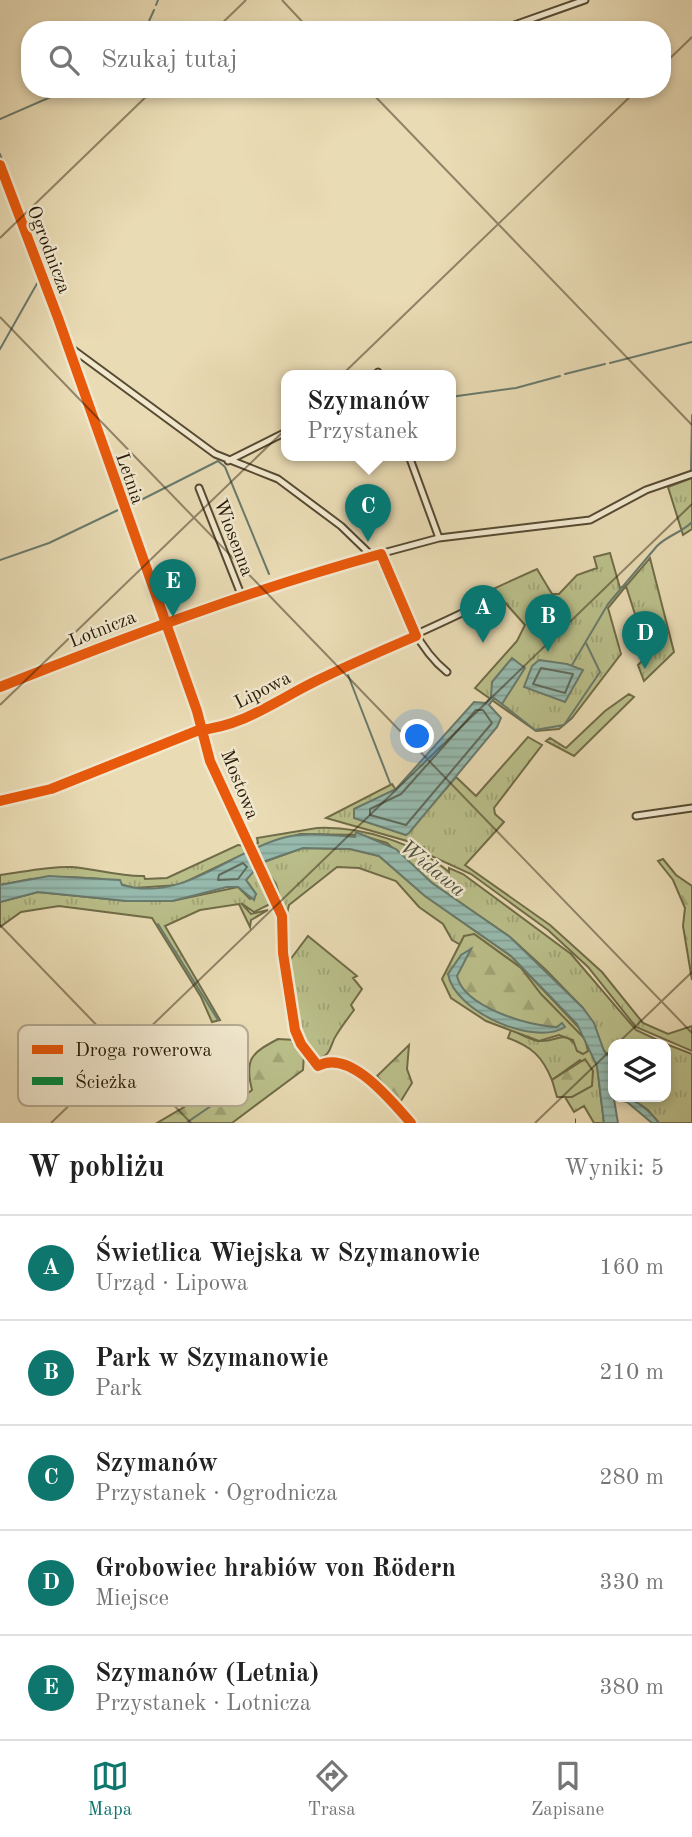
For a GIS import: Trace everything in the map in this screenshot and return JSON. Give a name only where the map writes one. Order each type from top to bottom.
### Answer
[{"type":"street","points":[[526,21],[585,0]]},
{"type":"street","name":"Ogrodnicza","points":[[0,165],[68,345]]},
{"type":"street","points":[[68,345],[228,461],[278,479],[377,555],[416,636],[433,660],[447,672]]},
{"type":"street","name":"Letnia","points":[[68,345],[163,622]]},
{"type":"street","points":[[228,461],[281,434]]},
{"type":"street","points":[[411,461],[439,538],[590,520],[646,490],[692,474]]},
{"type":"street","name":"Wiosenna","points":[[199,488],[242,597]]},
{"type":"street","name":"Lotnicza","points":[[0,687],[163,622],[305,575],[439,538]]},
{"type":"street","name":"Lipowa","points":[[0,801],[51,789],[202,729],[258,715],[310,684],[466,611]]},
{"type":"street","name":"Mostowa","points":[[163,622],[202,729],[210,761],[245,840]]},
{"type":"street","points":[[636,816],[692,808]]},
{"type":"green space","points":[[692,478],[692,529],[683,535],[668,487]]},
{"type":"green space","points":[[610,553],[620,588],[627,585],[650,558],[674,652],[644,681],[638,665],[648,655],[626,586],[608,608],[621,654],[572,718],[559,729],[536,731],[475,688],[517,641],[525,625],[493,589],[537,569],[552,594],[559,594],[577,575],[597,568],[594,557]]},
{"type":"green space","points":[[629,694],[634,697],[574,756],[546,741],[550,738],[566,748],[605,711]]},
{"type":"green space","points":[[528,737],[542,745],[494,808],[495,814],[504,822],[465,865],[550,925],[602,972],[643,1023],[668,1034],[692,1026],[692,1051],[671,1042],[671,1039],[664,1039],[636,1027],[588,967],[548,930],[471,874],[427,854],[424,847],[420,849],[407,841],[326,818],[392,784],[396,790],[355,809],[355,818],[406,835],[456,777],[476,796]]},
{"type":"green space","points":[[317,828],[370,833],[404,845],[449,872],[449,868],[463,874],[571,954],[636,1030],[655,1039],[608,1039],[608,1055],[583,1008],[546,970],[510,937],[432,883],[387,843],[360,835],[300,834],[254,849],[252,845],[258,843],[257,838]]},
{"type":"green space","points":[[238,845],[245,846],[248,852],[179,885],[134,888],[103,879],[70,877],[31,879],[0,885],[0,875],[63,867],[144,876],[145,879],[167,878]]},
{"type":"green space","points":[[303,848],[350,849],[379,856],[425,896],[511,956],[583,1032],[597,1066],[604,1123],[594,1123],[584,1106],[574,1112],[565,1097],[572,1097],[587,1068],[580,1060],[552,1080],[535,1053],[508,1038],[511,1030],[539,1041],[566,1037],[583,1054],[521,968],[474,934],[461,945],[452,940],[443,924],[419,907],[396,881],[359,868],[337,867],[289,905],[286,918],[276,884],[261,863]]},
{"type":"green space","points":[[663,859],[676,875],[692,886],[692,980],[683,926],[685,908],[673,880],[658,861]]},
{"type":"green space","points":[[256,867],[271,899],[270,904],[254,912],[241,903],[251,914],[268,910],[251,920],[250,927],[239,904],[200,910],[165,926],[220,1020],[212,1022],[201,997],[152,918],[59,906],[21,912],[0,927],[0,902],[38,892],[127,901],[172,901],[238,887],[250,899],[256,894],[246,880]]},
{"type":"green space","points":[[474,934],[521,968],[541,994],[585,1039],[588,1051],[583,1054],[577,1051],[573,1040],[559,1035],[539,1041],[486,1021],[451,998],[442,979],[464,936]]},
{"type":"green space","points":[[308,936],[357,976],[353,978],[362,989],[351,1005],[354,1010],[334,1038],[328,1052],[317,1059],[297,1027],[287,964]]},
{"type":"green space","points":[[278,1039],[295,1040],[304,1054],[303,1070],[232,1123],[157,1123],[186,1106],[248,1106],[248,1093],[252,1090],[250,1063],[262,1048]]},
{"type":"green space","points":[[409,1045],[407,1069],[412,1083],[399,1104],[377,1076]]},
{"type":"green space","points":[[671,1046],[692,1054],[692,1123],[659,1123],[636,1102],[671,1102]]},
{"type":"green space","points":[[585,1059],[593,1071],[592,1086],[572,1097],[557,1097],[552,1080]]},
{"type":"water","points":[[512,658],[525,668],[502,704],[494,698],[489,705],[501,718],[497,727],[409,833],[406,835],[354,818],[354,809],[396,789],[474,702],[486,703],[491,697],[492,682]]},
{"type":"water","points":[[539,660],[567,664],[583,670],[565,702],[524,687],[532,666]]},
{"type":"water","points":[[356,832],[396,849],[432,883],[510,937],[583,1008],[594,1023],[608,1055],[608,1102],[614,1102],[618,1123],[604,1123],[597,1066],[577,1024],[511,956],[425,896],[379,856],[350,849],[303,848],[262,862],[246,880],[256,894],[254,900],[238,887],[227,887],[172,901],[127,901],[38,892],[0,902],[0,885],[49,876],[120,880],[122,885],[144,889],[164,887],[184,882],[279,839],[307,834],[355,837]]},
{"type":"water","points":[[471,949],[457,976],[462,987],[472,997],[514,1019],[557,1027],[562,1023],[565,1027],[551,1032],[516,1029],[497,1022],[464,1001],[453,988],[448,974],[461,955]]},
{"type":"water","points":[[627,1102],[639,1104],[659,1123],[652,1123]]},
{"type":"waterway","points":[[156,5],[158,0]]},
{"type":"waterway","points":[[149,21],[154,10]]},
{"type":"waterway","points":[[0,119],[48,98]]},
{"type":"waterway","points":[[0,154],[20,211]]},
{"type":"waterway","points":[[0,349],[39,280]]},
{"type":"waterway","points":[[610,363],[692,342]]},
{"type":"waterway","points":[[565,374],[605,364]]},
{"type":"waterway","points":[[456,396],[516,388],[560,376]]},
{"type":"waterway","points":[[691,470],[692,415]]},
{"type":"waterway","points":[[127,507],[218,461],[225,467],[269,574]]},
{"type":"waterway","points":[[0,560],[49,543],[118,510]]},
{"type":"waterway","points":[[572,665],[608,604],[657,546],[692,522]]},
{"type":"waterway","points":[[502,704],[535,730],[564,725],[600,672],[586,643]]},
{"type":"waterway","points":[[348,675],[390,783]]},
{"type":"waterway","points":[[158,924],[218,1020]]},
{"type":"waterway","points":[[186,1123],[211,1106]]},
{"type":"cycle path","points":[[0,165],[58,318],[197,711],[210,761],[282,916],[283,953],[295,1030],[301,1044],[318,1066],[330,1062],[343,1064],[369,1080],[411,1123]]},
{"type":"cycle path","points":[[0,687],[189,615],[381,554],[416,636],[230,724],[199,730],[51,789],[0,801]]},
{"type":"place","name":"Szymanów","points":[[368,542]]},
{"type":"place","name":"Szymanów (Letnia)","points":[[173,617]]},
{"type":"place","name":"Świetlica Wiejska w Szymanowie","points":[[483,643]]},
{"type":"place","name":"Park w Szymanowie","points":[[548,652]]},
{"type":"place","name":"Grobowiec hrabiów von Rödern","points":[[645,669]]},
{"type":"water label","name":"Widawa","points":[[433,868]]}]
